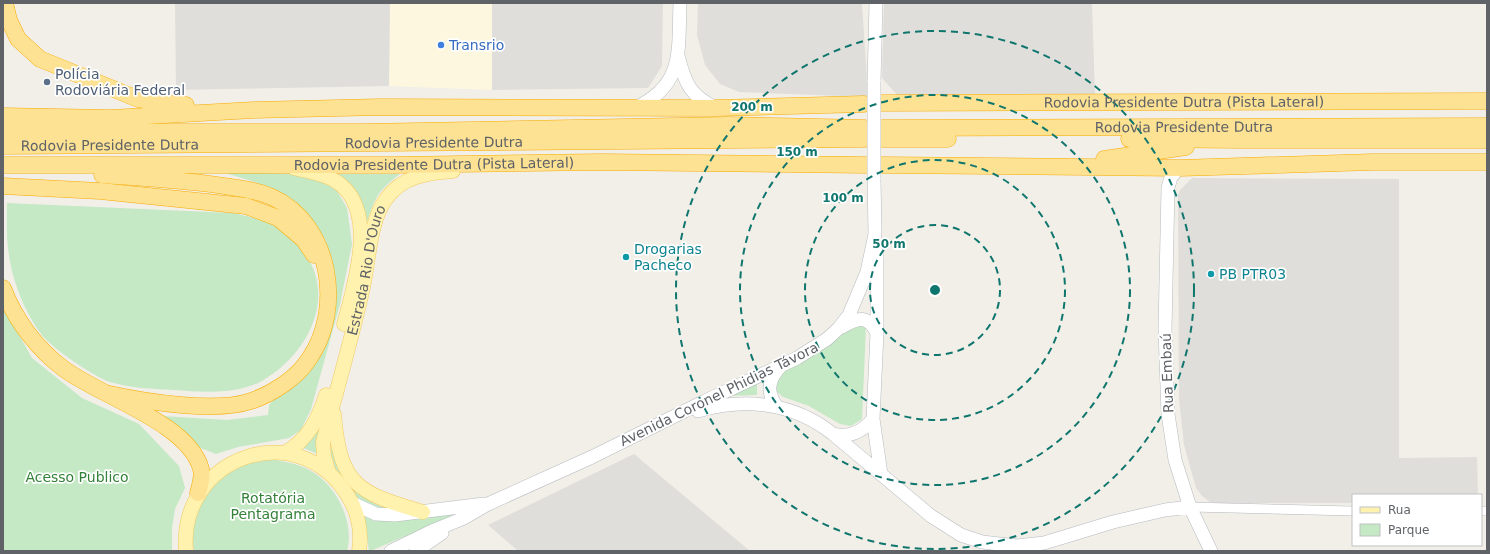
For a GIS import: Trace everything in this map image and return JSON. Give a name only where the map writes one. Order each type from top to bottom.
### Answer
[{"type":"highway","points":[[5,3],[14,31],[21,42],[32,54],[51,65],[122,93],[158,103],[244,106],[254,110]]},
{"type":"highway","points":[[1446,101],[1487,107]]},
{"type":"highway","name":"Rodovia Presidente Dutra (Pista Lateral)","points":[[881,105],[1487,101]]},
{"type":"highway","points":[[3,116],[111,118],[254,110],[381,106],[716,108],[864,106],[727,125]]},
{"type":"highway","name":"Rodovia Presidente Dutra","points":[[3,132],[365,132],[727,125],[865,133],[363,143],[3,146]]},
{"type":"highway","name":"Rodovia Presidente Dutra","points":[[1487,126],[882,134],[1239,140],[1487,140]]},
{"type":"highway","points":[[1051,166],[1239,140]]},
{"type":"highway","points":[[110,166],[140,157],[189,150],[318,148],[363,143]]},
{"type":"highway","name":"Rodovia Presidente Dutra (Pista Lateral)","points":[[8,165],[110,166],[510,164],[600,162],[874,169],[1051,166],[1180,168],[1373,162],[1487,162]]},
{"type":"highway","points":[[8,165],[84,174],[212,184],[256,191],[273,197],[287,205],[309,227],[321,252],[328,285],[326,320],[317,347],[300,370],[265,395],[251,401],[226,406],[163,403],[110,394]]},
{"type":"highway","points":[[3,186],[132,194],[240,205],[258,209],[278,218],[304,240],[314,254],[328,285]]},
{"type":"highway","points":[[3,288],[24,328],[45,353],[76,378],[110,394],[166,427],[190,447],[201,470],[198,493]]},
{"type":"main road","name":"Estrada Rio D'Ouro","points":[[329,473],[324,456],[323,442],[362,291],[375,222],[386,198],[401,183],[420,175],[510,164]]},
{"type":"main road","name":"Estrada Rio D'Ouro","points":[[284,165],[327,177],[341,185],[354,202],[357,210],[361,236],[358,265],[348,310],[320,413],[315,424],[301,442],[285,453]]},
{"type":"main road","points":[[333,403],[338,446],[342,461],[356,483],[364,490],[380,499],[423,512]]},
{"type":"main road","points":[[186,551],[187,523],[198,493],[221,469],[236,460],[268,452],[285,453],[301,457],[316,464],[329,473],[342,486],[352,503],[360,531],[359,551]]},
{"type":"street","points":[[635,108],[654,98],[664,89],[673,73],[678,55],[680,3]]},
{"type":"street","name":"Avenida Coronel Phidias Távora","points":[[391,551],[432,531],[464,518],[488,504],[592,457],[781,365],[814,348],[838,329],[849,315],[862,287],[867,272],[875,234],[874,82],[876,3]]},
{"type":"street","points":[[678,55],[684,77],[690,90],[700,99],[716,108]]},
{"type":"street","points":[[1148,167],[1158,174],[1168,188]]},
{"type":"street","name":"Rua Embaú","points":[[1180,168],[1171,177],[1168,188],[1165,330],[1168,414],[1175,460],[1190,508],[1211,551]]},
{"type":"street","points":[[875,234],[877,333],[873,419],[881,474]]},
{"type":"street","points":[[838,329],[860,319],[871,323],[877,333]]},
{"type":"street","points":[[777,407],[771,397],[769,388],[772,377],[781,365]]},
{"type":"street","points":[[671,418],[714,406],[756,404],[777,407],[802,414],[819,423],[833,434],[931,516],[961,535],[982,542],[1017,546],[1044,543],[1113,522],[1165,510],[1190,508],[1352,511]]},
{"type":"street","points":[[833,434],[850,436],[863,430],[873,419]]},
{"type":"street","name":"Avenida Coronel Phidias Távora","points":[[352,503],[376,514],[395,515],[488,504]]},
{"type":"street","points":[[416,551],[464,518]]},
{"type":"shaded area","points":[[175,3],[390,3],[389,86],[176,90]]},
{"type":"shaded area","name":"Transrio","points":[[390,3],[492,3],[492,90],[389,86]]},
{"type":"shaded area","points":[[492,3],[663,3],[662,66],[648,88],[492,90]]},
{"type":"shaded area","points":[[698,3],[862,3],[868,97],[739,92],[720,84],[705,65],[697,35]]},
{"type":"shaded area","points":[[884,3],[1092,3],[1095,96],[898,96],[882,78]]},
{"type":"shaded area","points":[[1192,178],[1399,179],[1399,458],[1477,457],[1478,494],[1352,494],[1352,503],[1220,503],[1210,502],[1202,496],[1196,488],[1184,445],[1179,399],[1178,195],[1180,190]]},
{"type":"shaded area","points":[[634,454],[750,551],[518,551],[488,525]]},
{"type":"green space","points":[[222,172],[297,174],[322,181],[337,191],[347,208],[352,244],[340,304],[311,409],[301,430],[289,438],[238,447],[216,454],[198,447],[162,416],[227,420],[268,415],[269,405],[277,396],[309,370],[334,278],[325,239],[307,213],[282,194],[255,182]]},
{"type":"green space","points":[[336,174],[400,174],[377,196],[366,226]]},
{"type":"green space","points":[[7,203],[232,213],[269,223],[283,230],[293,238],[303,251],[313,269],[318,288],[317,307],[312,325],[303,342],[291,358],[277,371],[260,382],[240,389],[207,392],[142,388],[110,382],[84,368],[64,354],[47,341],[36,327],[25,307],[13,275],[7,242]]},
{"type":"green space","name":"Acesso Publico","points":[[3,306],[32,358],[82,398],[139,424],[179,466],[185,488],[175,509],[172,528],[172,551],[3,551]]},
{"type":"green space","points":[[855,322],[866,326],[862,419],[851,426],[840,424],[809,406],[783,397],[776,391],[774,378]]},
{"type":"green space","points":[[757,381],[757,395],[724,396]]},
{"type":"green space","points":[[327,410],[318,454],[301,447]]},
{"type":"green space","points":[[330,423],[334,455],[349,483],[375,504],[396,509],[383,512],[357,499],[348,484],[329,461]]},
{"type":"green space","name":"Rotatória Pentagrama","points":[[270,459],[291,463],[306,468],[320,477],[328,485],[341,505],[346,517],[349,540],[347,551],[194,551],[192,538],[197,511],[203,498],[211,487],[232,469],[248,463]]},
{"type":"green space","points":[[458,514],[369,551],[364,515],[386,521]]},
{"type":"place","name":"Transrio","points":[[441,45]]},
{"type":"place","name":"Polícia Rodoviária Federal","points":[[47,82]]},
{"type":"place","name":"Drogarias Pacheco","points":[[626,257]]},
{"type":"place","name":"PB PTR03","points":[[1211,274]]}]
